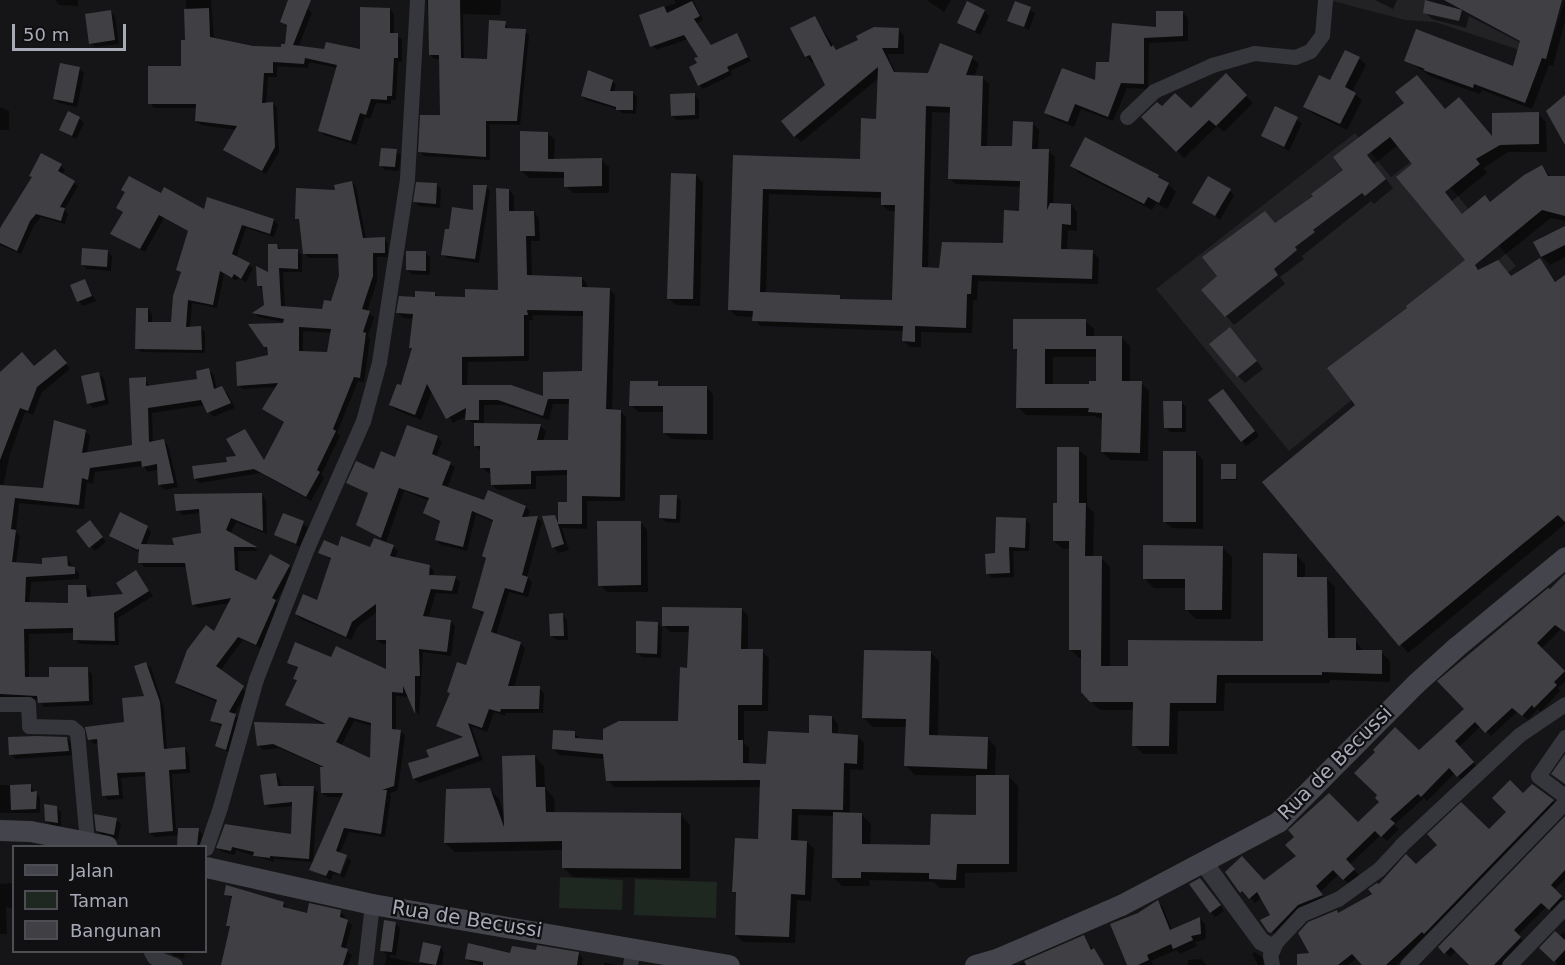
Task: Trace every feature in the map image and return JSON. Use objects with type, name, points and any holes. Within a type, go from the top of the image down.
[{"type":"street","points":[[207,845],[256,679],[308,548],[363,421],[379,362],[407,179],[417,0]]},
{"type":"street","points":[[1127,117],[1154,91],[1212,65],[1254,53],[1295,57],[1310,51],[1322,35],[1325,0]]},
{"type":"street","name":"Rua de Becussi","points":[[975,965],[999,958],[1121,905],[1278,822],[1423,677],[1565,556]]},
{"type":"street","points":[[0,704],[28,704],[29,726],[71,727],[77,732],[97,844],[30,831],[0,830]]},
{"type":"street","points":[[1272,965],[1270,956],[1273,947],[1302,914],[1338,900],[1379,869],[1401,845],[1519,735],[1565,704]]},
{"type":"street","points":[[1565,737],[1538,776],[1565,796]]},
{"type":"street","points":[[1407,965],[1565,802]]},
{"type":"street","points":[[1206,863],[1262,940],[1273,947],[1260,942],[1203,865],[1206,863]]},
{"type":"street","name":"Rua de Becussi","points":[[207,867],[372,904],[632,956],[729,965]]},
{"type":"street","points":[[365,965],[372,904]]},
{"type":"street","points":[[1509,965],[1565,907]]},
{"type":"street","points":[[353,965],[366,948]]},
{"type":"street","points":[[152,953],[154,957],[175,965]]},
{"type":"shaded area","points":[[1329,0],[1565,0],[1546,59],[1435,22],[1405,20]]},
{"type":"shaded area","points":[[1355,133],[1391,177],[1422,153],[1516,266],[1289,451],[1156,289]]},
{"type":"green space","points":[[560,877],[623,880],[622,910],[559,908]]},
{"type":"green space","points":[[635,879],[717,882],[716,918],[634,915]]},
{"type":"building","points":[[288,0],[311,0],[293,45],[324,49],[326,42],[360,49],[360,7],[390,8],[390,33],[398,33],[398,58],[394,58],[392,96],[387,96],[387,100],[371,99],[366,115],[360,113],[351,141],[318,131],[337,65],[305,58],[304,64],[273,62],[273,73],[264,73],[262,103],[273,102],[275,147],[262,171],[223,150],[237,126],[195,121],[196,104],[148,104],[148,66],[181,66],[181,40],[185,40],[184,9],[209,8],[210,37],[253,46],[281,47],[281,44],[285,44],[287,25],[280,22]]},
{"type":"building","points":[[428,0],[460,0],[461,58],[487,59],[489,20],[506,21],[505,28],[526,29],[517,121],[486,121],[486,157],[418,152],[420,115],[440,115],[439,55],[429,55]]},
{"type":"building","points":[[1425,0],[1462,10],[1459,21],[1423,13]]},
{"type":"building","points":[[1444,0],[1562,0],[1546,59],[1542,58],[1525,103],[1474,84],[1473,88],[1404,61],[1416,29],[1513,66],[1520,41]]},
{"type":"building","points":[[692,1],[700,16],[694,19],[711,45],[737,33],[748,57],[727,67],[729,71],[698,86],[689,67],[697,63],[694,58],[698,57],[684,35],[650,47],[639,15],[664,6],[667,13]]},
{"type":"building","points":[[967,1],[985,10],[975,31],[957,23]]},
{"type":"building","points":[[1015,1],[1031,7],[1024,27],[1007,21]]},
{"type":"building","points":[[111,10],[115,40],[89,44],[85,14]]},
{"type":"building","points":[[1156,11],[1183,11],[1183,36],[1144,38],[1144,84],[1121,83],[1108,117],[1075,104],[1068,122],[1044,113],[1062,68],[1095,80],[1096,62],[1109,62],[1112,23],[1156,27]]},
{"type":"building","points":[[815,16],[831,47],[833,45],[836,50],[858,40],[856,36],[874,27],[899,28],[898,48],[882,48],[894,72],[928,73],[940,43],[973,56],[966,75],[983,76],[981,146],[1012,146],[1013,121],[1033,122],[1032,149],[1049,149],[1047,210],[1050,203],[1071,204],[1071,225],[1062,224],[1061,249],[1093,250],[1092,279],[972,275],[971,294],[967,294],[966,328],[915,326],[915,342],[902,341],[903,326],[752,321],[753,311],[728,310],[733,155],[860,159],[861,118],[876,119],[878,67],[794,137],[781,121],[825,85],[810,55],[805,57],[790,28]],"holes":[[[926,106],[950,107],[948,179],[1020,181],[1019,211],[1004,210],[1003,243],[942,242],[939,268],[922,267]],[[763,189],[881,192],[881,205],[895,205],[892,300],[840,299],[840,295],[760,292]]]},
{"type":"building","points":[[1345,50],[1360,57],[1345,87],[1356,93],[1340,124],[1303,107],[1319,75],[1330,80]]},
{"type":"building","points":[[60,63],[80,67],[73,103],[53,99]]},
{"type":"building","points":[[588,70],[613,80],[610,91],[633,91],[633,110],[616,110],[616,107],[581,96]]},
{"type":"building","points":[[1226,73],[1247,95],[1216,126],[1209,120],[1176,152],[1141,117],[1157,102],[1162,106],[1175,93],[1191,108]]},
{"type":"building","points":[[1417,75],[1445,109],[1459,97],[1492,136],[1492,113],[1539,112],[1539,144],[1500,145],[1476,159],[1480,164],[1445,192],[1462,214],[1485,195],[1490,202],[1524,175],[1542,165],[1548,176],[1565,176],[1565,216],[1542,210],[1475,265],[1478,270],[1498,260],[1511,276],[1540,258],[1555,282],[1565,275],[1565,522],[1558,515],[1399,646],[1262,482],[1355,405],[1327,368],[1407,308],[1406,306],[1465,260],[1396,177],[1412,164],[1390,137],[1367,155],[1386,179],[1365,196],[1362,193],[1313,230],[1315,232],[1295,247],[1297,250],[1274,269],[1278,275],[1225,317],[1201,290],[1217,276],[1202,257],[1265,211],[1275,223],[1313,196],[1311,194],[1343,170],[1333,157],[1404,103],[1395,92]]},
{"type":"building","points":[[695,93],[695,115],[671,116],[670,94]]},
{"type":"building","points":[[1565,95],[1565,145],[1546,111]]},
{"type":"building","points":[[1275,106],[1298,117],[1284,147],[1261,136]]},
{"type":"building","points":[[68,111],[80,117],[72,136],[59,130]]},
{"type":"building","points":[[520,131],[548,132],[548,159],[602,158],[602,186],[564,187],[564,172],[520,171]]},
{"type":"building","points":[[1085,137],[1159,175],[1158,177],[1169,183],[1159,203],[1148,197],[1144,204],[1070,166]]},
{"type":"building","points":[[381,148],[397,149],[395,167],[379,166]]},
{"type":"building","points":[[41,153],[62,164],[58,171],[75,181],[60,207],[65,208],[61,221],[36,214],[30,221],[17,251],[0,243],[0,228],[32,177],[29,176]]},
{"type":"building","points":[[671,173],[696,174],[693,299],[667,299]]},
{"type":"building","points":[[129,176],[161,193],[164,187],[204,209],[207,197],[274,219],[270,234],[242,225],[232,254],[250,263],[241,279],[234,274],[232,278],[220,271],[213,305],[188,300],[186,327],[201,326],[202,350],[135,349],[136,308],[148,308],[148,322],[171,322],[173,296],[181,272],[176,270],[188,231],[159,215],[140,249],[110,234],[123,212],[116,208],[125,192],[121,190]]},
{"type":"building","points":[[1208,176],[1231,189],[1215,216],[1192,203]]},
{"type":"building","points":[[352,181],[363,238],[385,237],[385,253],[373,253],[373,276],[362,309],[370,311],[363,332],[366,333],[360,378],[354,377],[333,429],[336,431],[317,470],[320,472],[306,497],[254,469],[194,479],[192,466],[227,462],[226,457],[236,456],[226,439],[245,429],[264,460],[284,422],[262,409],[278,383],[237,386],[236,362],[268,355],[267,347],[264,347],[248,324],[283,323],[284,319],[252,313],[264,305],[262,286],[257,286],[256,266],[268,272],[268,244],[277,244],[278,249],[298,249],[298,269],[279,268],[281,306],[322,309],[324,300],[331,301],[339,276],[338,254],[303,254],[299,219],[295,219],[296,188],[335,190],[334,185]],"holes":[[[299,327],[331,329],[327,352],[299,351]]]},
{"type":"building","points":[[416,182],[437,183],[436,204],[413,202]]},
{"type":"building","points":[[473,185],[487,185],[475,259],[441,255],[445,229],[449,229],[452,207],[473,210]]},
{"type":"building","points":[[496,188],[509,189],[509,211],[534,211],[535,236],[526,236],[527,275],[582,277],[582,287],[610,288],[606,409],[621,410],[620,497],[582,496],[582,524],[558,524],[564,544],[552,548],[542,516],[555,515],[558,523],[558,502],[567,502],[567,470],[531,471],[531,484],[491,485],[490,468],[480,468],[480,446],[474,446],[474,423],[541,424],[537,440],[568,440],[569,399],[548,399],[543,416],[498,400],[479,400],[479,420],[465,420],[466,408],[446,419],[427,384],[415,415],[389,405],[397,384],[401,385],[412,348],[409,348],[413,314],[396,313],[399,296],[415,297],[415,291],[435,292],[435,296],[465,297],[465,289],[498,290]],"holes":[[[527,310],[583,311],[582,371],[543,372],[543,396],[511,385],[462,385],[462,357],[524,356],[524,315],[528,315]]]},
{"type":"building","points":[[1565,226],[1565,245],[1541,257],[1533,242]]},
{"type":"building","points":[[82,248],[108,250],[107,267],[81,265]]},
{"type":"building","points":[[406,251],[426,251],[426,271],[406,270]]},
{"type":"building","points":[[85,279],[92,296],[77,302],[70,285]]},
{"type":"building","points":[[1013,319],[1086,319],[1086,336],[1122,336],[1122,381],[1142,381],[1140,453],[1101,452],[1102,413],[1088,412],[1089,408],[1016,408],[1017,349],[1013,349]],"holes":[[[1045,349],[1096,349],[1096,381],[1089,381],[1089,384],[1045,384]]]},
{"type":"building","points":[[1230,327],[1257,361],[1237,377],[1209,344]]},
{"type":"building","points":[[55,349],[67,363],[37,387],[28,411],[20,408],[0,460],[0,372],[22,352],[34,366]]},
{"type":"building","points":[[209,368],[214,389],[222,386],[231,403],[207,413],[201,400],[148,408],[149,442],[164,439],[174,483],[158,485],[157,464],[142,467],[141,461],[90,468],[88,480],[82,478],[79,505],[15,498],[11,529],[16,530],[12,562],[42,564],[42,558],[67,556],[68,566],[75,567],[75,574],[26,577],[25,602],[68,603],[68,585],[86,585],[87,597],[123,594],[116,583],[136,570],[149,591],[114,613],[115,641],[73,640],[73,628],[24,629],[25,677],[49,677],[49,667],[88,667],[89,701],[38,703],[37,696],[0,694],[0,485],[43,488],[54,420],[86,430],[82,453],[132,445],[129,378],[146,377],[146,386],[197,379],[196,371]]},
{"type":"building","points":[[99,372],[105,400],[87,404],[81,376]]},
{"type":"building","points":[[630,381],[658,381],[658,386],[707,386],[707,434],[663,433],[663,406],[629,406]]},
{"type":"building","points":[[1223,389],[1255,431],[1241,442],[1208,400]]},
{"type":"building","points":[[1163,401],[1182,401],[1182,428],[1164,428]]},
{"type":"building","points":[[407,425],[438,436],[432,454],[451,462],[442,485],[484,500],[488,490],[526,506],[522,517],[538,516],[522,575],[528,577],[523,593],[505,588],[491,632],[521,642],[508,686],[540,686],[539,709],[501,709],[500,712],[489,709],[482,728],[468,723],[479,756],[413,779],[408,763],[429,757],[426,750],[463,737],[436,726],[450,693],[447,692],[457,662],[466,665],[484,612],[472,608],[486,558],[482,556],[493,520],[472,511],[463,547],[435,540],[440,521],[423,513],[429,498],[399,488],[381,538],[356,525],[368,493],[346,483],[356,461],[374,469],[381,451],[395,457]]},
{"type":"building","points":[[1057,447],[1079,447],[1079,503],[1086,503],[1085,556],[1102,556],[1101,666],[1128,666],[1128,640],[1263,641],[1263,553],[1297,554],[1297,577],[1327,577],[1328,638],[1356,638],[1356,650],[1382,650],[1382,674],[1322,672],[1322,675],[1217,675],[1216,703],[1170,703],[1169,746],[1132,746],[1133,702],[1090,702],[1081,692],[1081,650],[1069,650],[1069,541],[1053,541],[1053,503],[1057,503]]},
{"type":"building","points":[[1163,451],[1196,451],[1196,522],[1163,522]]},
{"type":"building","points":[[1221,464],[1236,464],[1236,479],[1221,479]]},
{"type":"building","points":[[262,493],[263,531],[231,518],[226,530],[257,547],[234,547],[235,570],[256,580],[270,554],[290,565],[272,598],[276,600],[256,645],[238,637],[216,666],[244,686],[229,712],[236,714],[226,750],[215,746],[222,724],[210,721],[217,700],[175,683],[187,650],[206,625],[214,631],[231,598],[192,605],[185,563],[138,563],[139,548],[138,550],[109,536],[120,512],[148,526],[141,544],[174,545],[172,538],[201,533],[199,509],[176,511],[174,494]]},
{"type":"building","points":[[660,495],[677,495],[676,519],[659,518]]},
{"type":"building","points":[[283,513],[304,521],[296,544],[274,535]]},
{"type":"building","points":[[996,517],[1026,518],[1025,548],[1009,547],[1010,573],[986,574],[985,554],[995,553]]},
{"type":"building","points":[[90,520],[103,537],[89,548],[76,531]]},
{"type":"building","points":[[597,521],[641,521],[641,585],[598,586]]},
{"type":"building","points":[[341,536],[370,547],[374,538],[394,545],[390,556],[430,565],[429,575],[456,576],[452,591],[431,589],[423,616],[451,620],[447,652],[419,649],[420,676],[415,676],[415,714],[403,686],[403,693],[392,692],[392,729],[401,730],[394,786],[382,790],[387,790],[381,834],[344,828],[336,851],[347,855],[340,874],[329,870],[326,876],[309,870],[343,793],[321,793],[320,767],[324,767],[273,744],[257,746],[254,722],[326,724],[285,705],[297,680],[293,679],[298,667],[287,663],[295,642],[331,657],[336,646],[386,669],[386,640],[376,640],[376,604],[352,622],[346,637],[295,614],[303,594],[317,600],[331,558],[318,553],[324,540],[338,546]],"holes":[[[349,717],[371,723],[370,758],[336,742]]]},
{"type":"building","points":[[1143,545],[1223,546],[1222,610],[1185,610],[1185,579],[1143,579]]},
{"type":"building","points":[[1565,574],[1565,632],[1555,625],[1537,643],[1565,671],[1554,682],[1557,685],[1534,708],[1532,705],[1522,716],[1512,708],[1485,733],[1475,722],[1455,741],[1474,762],[1457,777],[1449,768],[1421,797],[1418,794],[1390,819],[1395,823],[1381,837],[1375,831],[1346,859],[1355,869],[1343,880],[1333,870],[1316,886],[1323,895],[1298,905],[1271,933],[1268,932],[1260,920],[1270,915],[1257,892],[1249,899],[1242,891],[1240,893],[1225,872],[1242,856],[1264,880],[1296,856],[1285,845],[1294,837],[1288,830],[1329,793],[1358,822],[1379,802],[1375,798],[1377,795],[1354,773],[1375,752],[1373,750],[1395,727],[1419,750],[1464,709],[1437,681],[1548,588],[1550,589]]},
{"type":"building","points":[[662,607],[742,608],[741,649],[763,649],[762,705],[738,705],[738,740],[743,740],[743,763],[766,764],[768,731],[809,733],[809,715],[832,716],[832,733],[858,735],[857,764],[844,763],[843,810],[792,809],[791,840],[807,841],[805,895],[791,894],[789,937],[735,935],[736,892],[732,892],[735,838],[758,839],[760,780],[606,781],[603,754],[552,749],[553,730],[575,731],[575,738],[603,740],[603,729],[619,721],[678,721],[680,667],[687,668],[689,626],[662,626]]},
{"type":"building","points":[[563,613],[564,636],[550,636],[549,614]]},
{"type":"building","points":[[636,621],[658,622],[657,654],[636,653]]},
{"type":"building","points":[[864,650],[931,651],[929,735],[988,737],[987,769],[904,766],[906,719],[862,718]]},
{"type":"building","points":[[146,662],[160,702],[164,749],[185,747],[186,769],[169,770],[173,831],[149,833],[145,772],[117,773],[119,795],[102,796],[97,739],[88,740],[85,727],[124,722],[122,698],[144,696],[134,666]]},
{"type":"building","points":[[8,737],[67,737],[69,751],[9,755]]},
{"type":"building","points":[[1565,754],[1565,784],[1551,774]]},
{"type":"building","points":[[535,755],[536,787],[545,787],[546,812],[681,813],[681,869],[562,868],[562,841],[444,843],[446,789],[490,788],[504,827],[502,756]]},
{"type":"building","points":[[276,773],[278,786],[314,786],[309,859],[253,856],[254,852],[232,847],[231,851],[216,848],[225,824],[291,834],[292,802],[264,805],[260,775]]},
{"type":"building","points":[[976,775],[1009,775],[1009,864],[957,864],[956,880],[929,879],[929,873],[861,872],[861,878],[832,878],[833,812],[862,813],[862,844],[930,845],[931,814],[976,815]]},
{"type":"building","points":[[1510,780],[1523,793],[1532,784],[1554,800],[1424,934],[1422,932],[1386,965],[1362,965],[1352,954],[1338,965],[1297,965],[1297,954],[1309,953],[1298,933],[1308,922],[1337,910],[1338,913],[1372,894],[1368,889],[1379,884],[1406,854],[1416,864],[1437,845],[1427,834],[1461,802],[1489,829],[1506,812],[1492,798]]},
{"type":"building","points":[[31,784],[31,792],[37,791],[36,809],[11,810],[10,785]]},
{"type":"building","points":[[44,804],[57,806],[58,823],[45,821]]},
{"type":"building","points":[[94,814],[117,818],[114,835],[96,831]]},
{"type":"building","points":[[1565,816],[1565,870],[1551,885],[1562,896],[1549,910],[1541,903],[1514,930],[1521,937],[1494,965],[1469,965],[1451,947],[1444,954],[1438,947]]},
{"type":"building","points":[[178,828],[199,828],[197,845],[177,845]]},
{"type":"building","points":[[1200,878],[1221,905],[1210,913],[1189,884]]},
{"type":"building","points":[[226,885],[284,902],[283,907],[307,913],[309,903],[341,910],[340,917],[348,920],[341,947],[348,949],[343,965],[221,965],[230,926],[226,926],[232,896],[224,895]]},
{"type":"building","points":[[1158,900],[1170,930],[1200,917],[1201,934],[1191,936],[1193,940],[1173,949],[1171,944],[1147,955],[1149,960],[1138,965],[1127,965],[1110,924],[1138,913]]},
{"type":"building","points":[[384,920],[396,922],[392,952],[380,951]]},
{"type":"building","points":[[1555,931],[1565,940],[1565,950],[1554,962],[1539,948]]},
{"type":"building","points":[[1084,935],[1091,950],[1094,948],[1104,965],[1026,965],[1024,961]]},
{"type":"building","points":[[423,942],[441,946],[436,965],[419,962]]},
{"type":"building","points":[[468,943],[510,953],[512,946],[536,950],[537,945],[579,952],[577,965],[483,965],[483,962],[465,959]]}]
